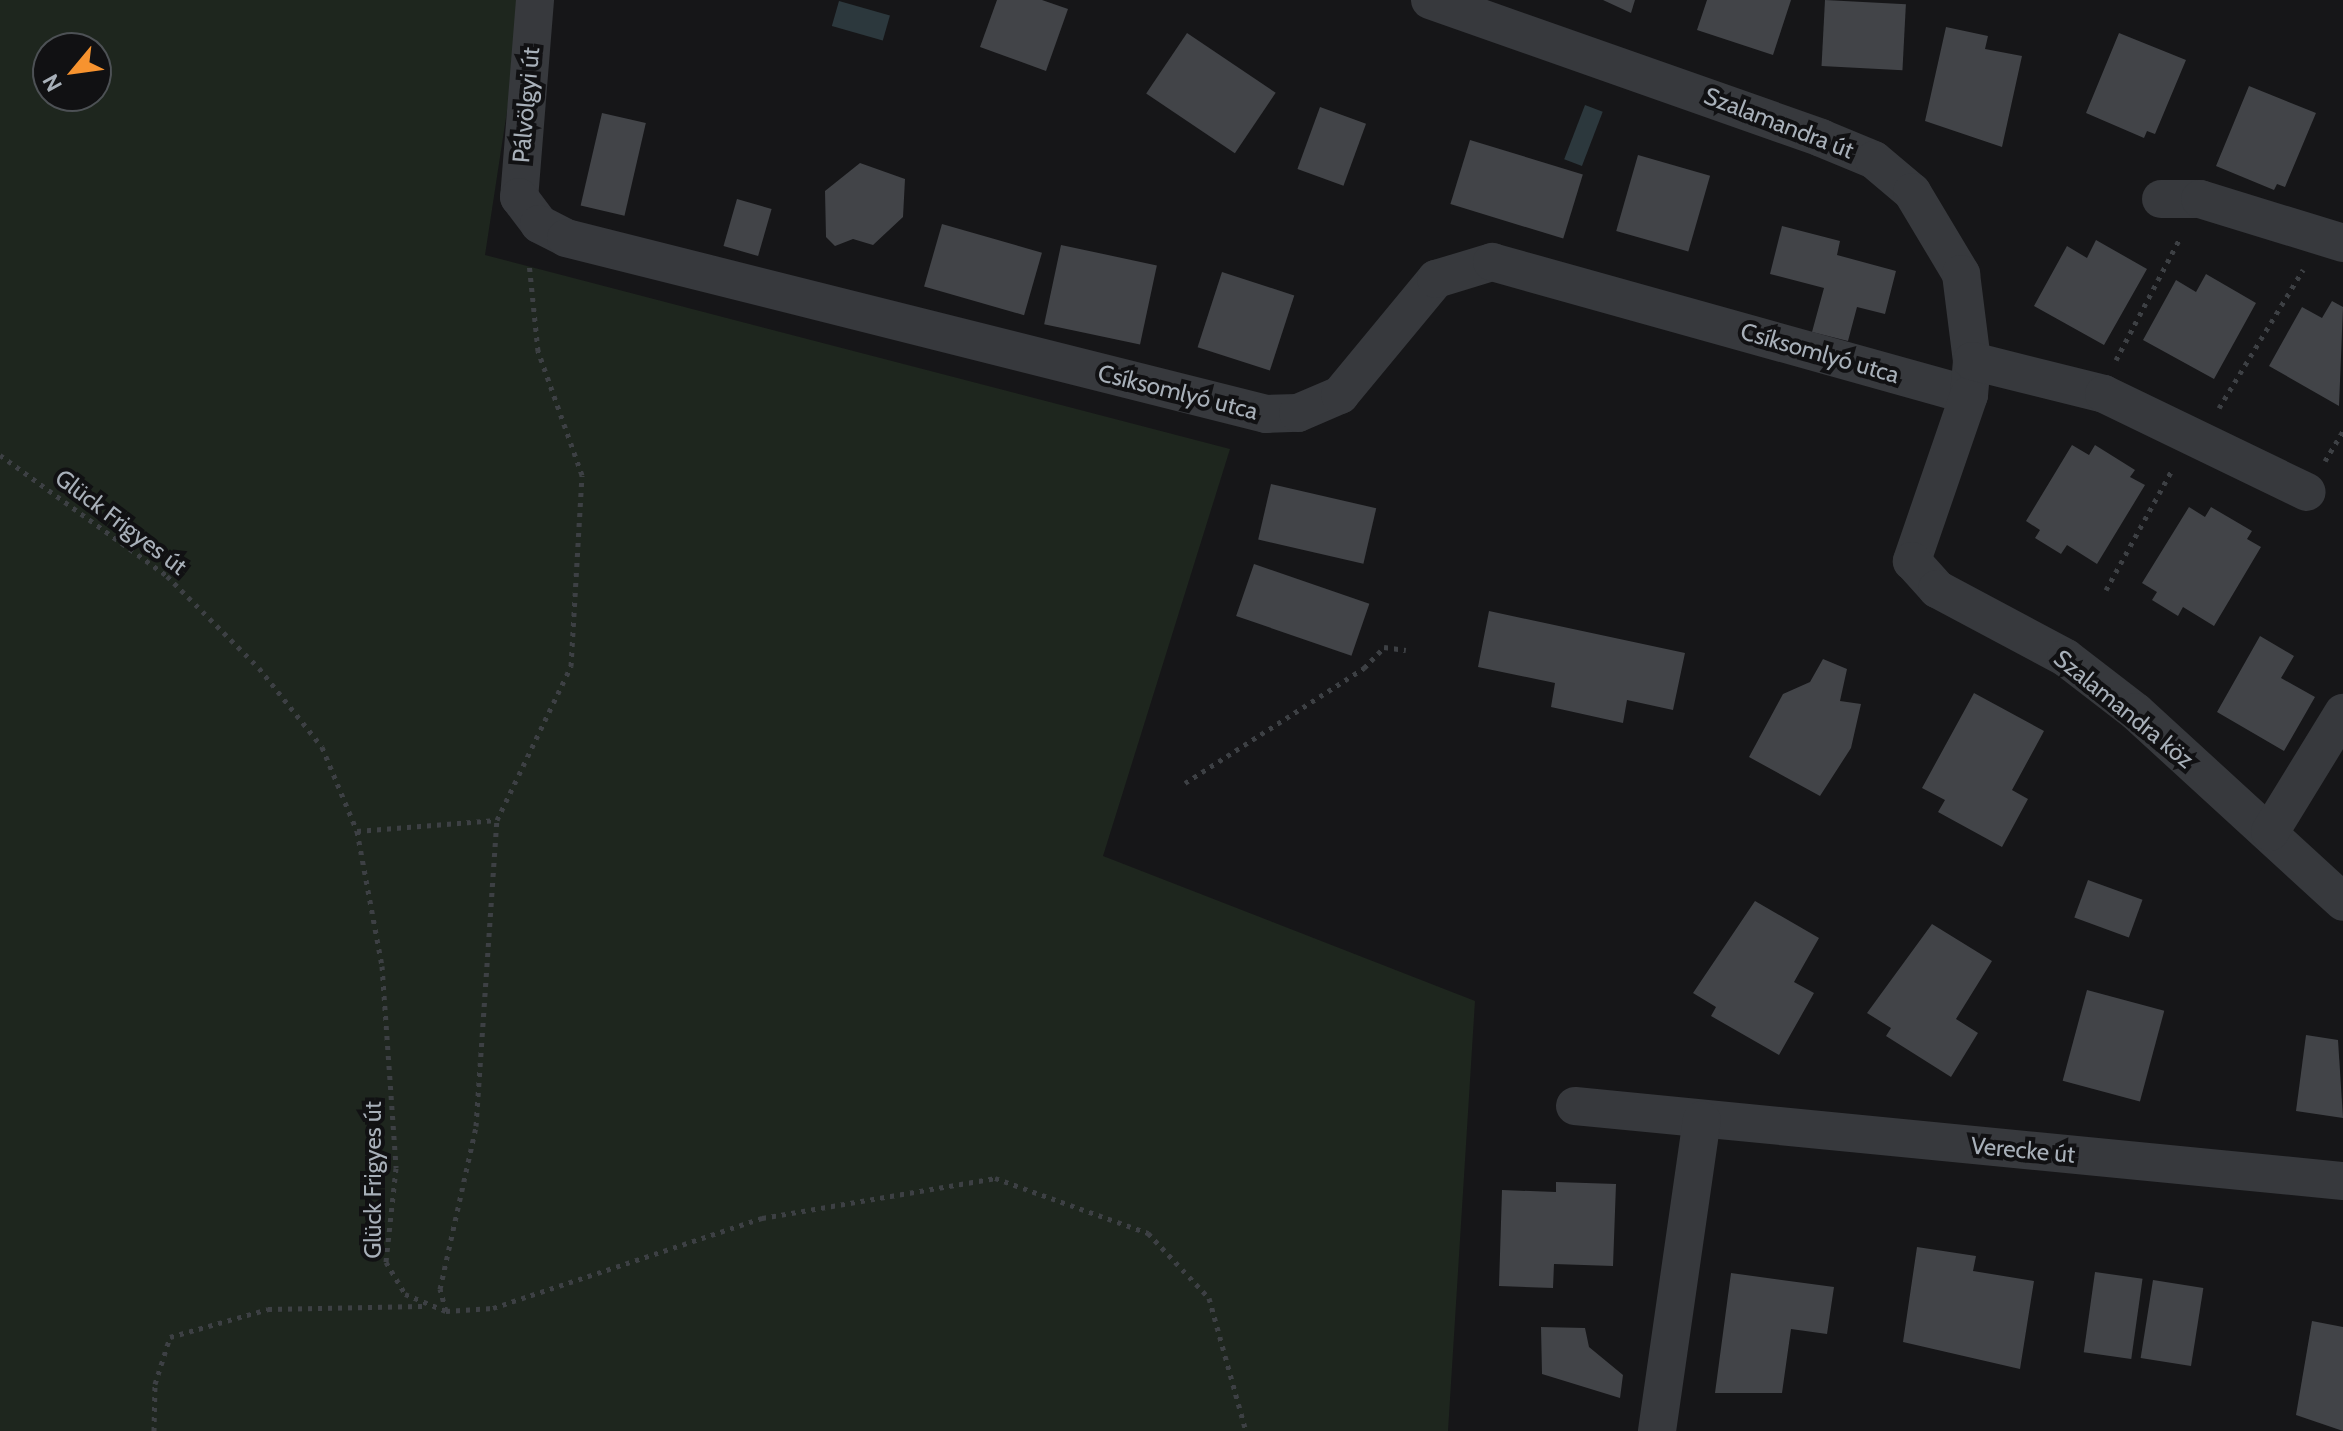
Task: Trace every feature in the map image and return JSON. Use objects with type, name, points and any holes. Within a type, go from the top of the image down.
[{"type":"street","name":"Pálvölgyi út","points":[[524,209],[519,187],[535,0]]},
{"type":"street","name":"Szalamandra út","points":[[1430,0],[1874,160],[1939,226],[1961,274],[1971,378]]},
{"type":"street","points":[[2161,199],[2200,199],[2333,240]]},
{"type":"street","name":"Csíksomlyó utca","points":[[524,209],[566,238],[1266,414],[1298,413],[1333,400],[1361,376],[1436,279],[1492,262],[1971,378],[2098,393],[2307,492]]},
{"type":"street","name":"Szalamandra köz","points":[[1971,378],[1912,561],[1937,589],[2066,658],[2270,832],[2343,902]]},
{"type":"street","points":[[2270,832],[2343,713]]},
{"type":"street","name":"Verecke út","points":[[1575,1106],[2343,1181]]},
{"type":"street","points":[[1657,1431],[1702,1120]]},
{"type":"path","points":[[2098,393],[2200,199]]},
{"type":"path","points":[[446,1311],[440,1289],[476,1126],[497,820],[571,666],[582,475],[538,351],[524,209]]},
{"type":"path","points":[[2106,590],[2196,438],[2333,240]]},
{"type":"path","name":"Glück Frigyes út","points":[[0,455],[167,576],[259,668],[322,747],[357,831],[384,981],[396,1168],[386,1262],[405,1294],[423,1306]]},
{"type":"path","points":[[1185,783],[1364,668],[1384,647],[1406,650]]},
{"type":"path","points":[[357,831],[497,820]]},
{"type":"path","points":[[154,1431],[155,1384],[170,1337],[268,1309],[423,1306],[446,1311],[493,1308],[762,1218],[995,1178],[1148,1233],[1209,1298],[1246,1431]]},
{"type":"shaded area","points":[[0,0],[524,0],[485,255],[1230,449],[1103,856],[1475,1001],[1448,1431],[0,1431]]},
{"type":"shaded area","points":[[839,1],[890,16],[883,41],[832,26]]},
{"type":"shaded area","points":[[1585,105],[1603,112],[1582,166],[1564,159]]},
{"type":"building","points":[[997,0],[1042,0],[1068,9],[1046,71],[980,47]]},
{"type":"building","points":[[1603,0],[1635,0],[1631,13]]},
{"type":"building","points":[[1707,0],[1791,0],[1773,55],[1697,30]]},
{"type":"building","points":[[1825,0],[1906,4],[1902,70],[1822,66]]},
{"type":"building","points":[[1946,27],[1988,36],[1985,49],[2022,56],[2002,147],[1925,121]]},
{"type":"building","points":[[1187,33],[1276,93],[1235,153],[1146,94]]},
{"type":"building","points":[[2119,33],[2186,60],[2155,134],[2147,131],[2144,138],[2086,113]]},
{"type":"building","points":[[2249,86],[2316,113],[2285,187],[2277,184],[2274,190],[2216,166]]},
{"type":"building","points":[[1320,107],[1366,124],[1343,186],[1297,169]]},
{"type":"building","points":[[602,113],[646,123],[624,216],[581,206]]},
{"type":"building","points":[[1470,140],[1583,174],[1563,239],[1450,204]]},
{"type":"building","points":[[1638,155],[1710,176],[1688,252],[1616,231]]},
{"type":"building","points":[[860,163],[905,179],[903,217],[873,245],[853,239],[835,246],[826,237],[825,191]]},
{"type":"building","points":[[737,199],[772,209],[758,256],[723,246]]},
{"type":"building","points":[[942,224],[1042,253],[1024,315],[924,286]]},
{"type":"building","points":[[1782,226],[1840,241],[1837,255],[1896,271],[1885,314],[1857,307],[1848,341],[1812,332],[1824,288],[1770,274]]},
{"type":"building","points":[[2096,240],[2147,269],[2104,345],[2034,306],[2067,246],[2087,258]]},
{"type":"building","points":[[1061,245],[1157,265],[1140,345],[1044,324]]},
{"type":"building","points":[[1222,272],[1294,295],[1270,371],[1198,347]]},
{"type":"building","points":[[2206,274],[2256,303],[2214,379],[2143,340],[2176,280],[2196,292]]},
{"type":"building","points":[[2332,301],[2343,307],[2339,406],[2269,366],[2302,307],[2322,318]]},
{"type":"building","points":[[2072,445],[2089,455],[2095,445],[2135,470],[2130,477],[2145,485],[2097,564],[2067,545],[2061,554],[2035,538],[2040,530],[2026,521]]},
{"type":"building","points":[[1271,484],[1376,508],[1363,564],[1258,540]]},
{"type":"building","points":[[2189,507],[2205,517],[2211,507],[2252,531],[2247,539],[2261,547],[2214,626],[2183,607],[2178,616],[2152,600],[2157,592],[2142,583]]},
{"type":"building","points":[[1254,564],[1369,604],[1351,656],[1236,616]]},
{"type":"building","points":[[1489,611],[1685,653],[1673,710],[1627,700],[1623,723],[1551,707],[1555,683],[1478,667]]},
{"type":"building","points":[[2260,636],[2294,656],[2281,678],[2315,697],[2284,751],[2217,712]]},
{"type":"building","points":[[1823,659],[1847,669],[1840,701],[1861,704],[1851,748],[1820,796],[1749,757],[1783,694],[1810,682]]},
{"type":"building","points":[[1974,693],[2044,731],[2012,790],[2028,799],[2002,847],[1938,812],[1945,800],[1922,788]]},
{"type":"building","points":[[2088,880],[2143,900],[2129,937],[2074,918]]},
{"type":"building","points":[[1755,901],[1819,938],[1794,982],[1814,993],[1779,1055],[1711,1016],[1716,1007],[1693,993]]},
{"type":"building","points":[[1932,924],[1992,961],[1956,1019],[1978,1033],[1951,1077],[1886,1036],[1891,1028],[1867,1013]]},
{"type":"building","points":[[2087,990],[2164,1011],[2140,1102],[2063,1081]]},
{"type":"building","points":[[2306,1035],[2338,1040],[2343,1118],[2296,1111]]},
{"type":"building","points":[[1556,1182],[1616,1184],[1613,1266],[1554,1264],[1553,1288],[1499,1286],[1502,1190],[1556,1192]]},
{"type":"building","points":[[1917,1247],[1976,1256],[1973,1271],[2034,1281],[2020,1369],[1903,1342]]},
{"type":"building","points":[[2095,1272],[2143,1279],[2131,1359],[2084,1352]]},
{"type":"building","points":[[1731,1273],[1834,1287],[1827,1334],[1791,1329],[1782,1393],[1715,1393]]},
{"type":"building","points":[[2153,1280],[2203,1288],[2191,1366],[2141,1358]]},
{"type":"building","points":[[2312,1321],[2343,1327],[2343,1431],[2296,1415]]},
{"type":"building","points":[[1541,1327],[1585,1328],[1589,1347],[1623,1375],[1620,1398],[1542,1374]]}]
